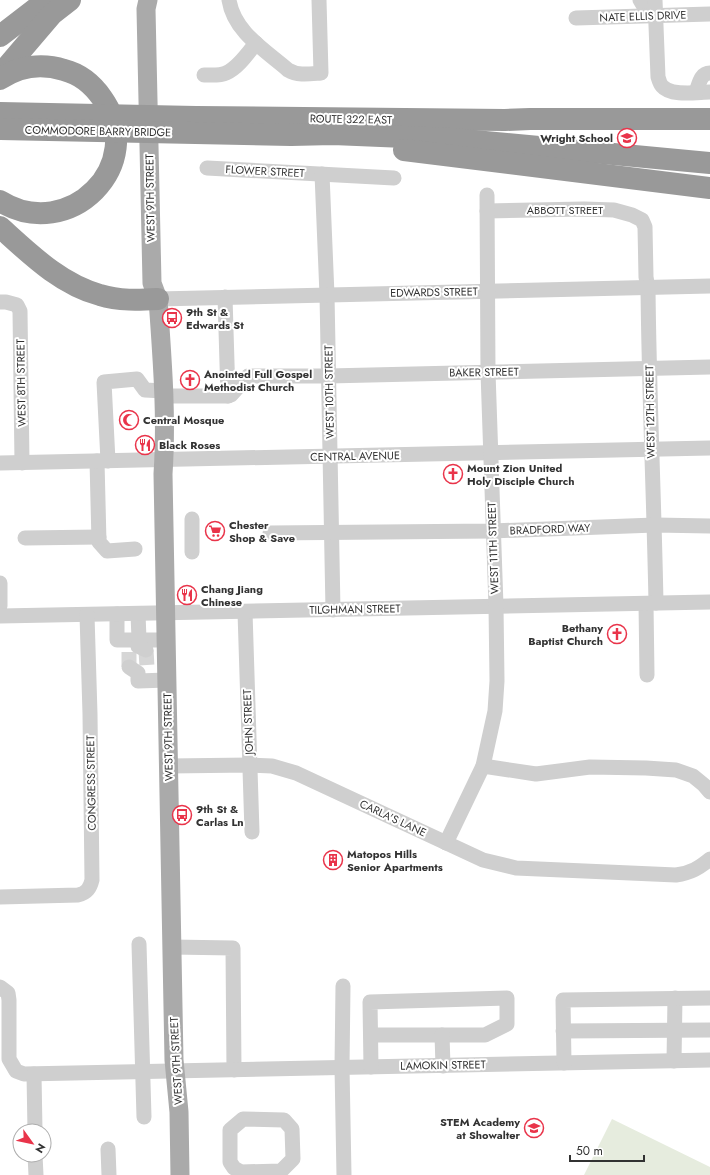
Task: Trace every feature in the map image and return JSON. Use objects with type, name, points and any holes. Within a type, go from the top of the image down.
[{"type":"highway","points":[[0,36],[47,0]]},
{"type":"highway","points":[[0,75],[52,14],[70,0]]},
{"type":"highway","points":[[0,79],[21,69],[40,66],[59,68],[77,75],[92,86],[105,101],[112,119],[115,138],[113,157],[106,175],[95,190],[76,205],[53,213],[34,213],[15,209],[0,201]]},
{"type":"highway","name":"COMMODORE BARRY BRIDGE","points":[[0,113],[196,125]]},
{"type":"highway","points":[[505,120],[530,118],[710,119]]},
{"type":"highway","points":[[505,120],[530,123],[710,128]]},
{"type":"highway","name":"ROUTE 322 EAST","points":[[196,125],[505,120]]},
{"type":"highway","points":[[196,125],[291,135],[319,141],[710,188]]},
{"type":"highway","name":"COMMODORE BARRY BRIDGE","points":[[0,129],[196,125]]},
{"type":"highway","points":[[291,135],[333,134],[453,139],[710,163]]},
{"type":"highway","points":[[0,204],[65,280]]},
{"type":"highway","points":[[0,227],[39,261],[65,280],[82,288],[102,296],[123,299],[158,299]]},
{"type":"main road","name":"WEST 9TH STREET","points":[[148,0],[146,9],[152,283],[158,299],[164,394],[163,474],[172,947],[175,1071],[179,1112],[180,1175]]},
{"type":"main road","name":"WEST 9TH STREET","points":[[156,0],[159,9],[164,283],[158,299]]},
{"type":"street","points":[[229,0],[231,10],[237,23],[256,43],[292,73],[321,74],[319,0]]},
{"type":"street","points":[[640,0],[643,5],[656,16]]},
{"type":"street","points":[[655,0],[657,72],[663,87],[676,93],[703,92],[702,76],[706,73],[710,73]]},
{"type":"street","name":"NATE ELLIS DRIVE","points":[[576,18],[710,14]]},
{"type":"street","points":[[204,75],[226,73],[233,68],[256,43]]},
{"type":"street","name":"FLOWER STREET","points":[[207,168],[394,178]]},
{"type":"street","name":"WEST 10TH STREET","points":[[322,174],[327,295],[333,610]]},
{"type":"street","name":"WEST 11TH STREET","points":[[446,843],[483,766],[495,711],[496,606],[492,531],[488,372],[487,195]]},
{"type":"street","name":"ABBOTT STREET","points":[[487,211],[614,210],[632,215],[642,220]]},
{"type":"street","name":"WEST 12TH STREET","points":[[642,220],[645,227],[646,276],[648,288],[651,449],[655,526],[647,676]]},
{"type":"street","name":"EDWARDS STREET","points":[[158,299],[710,286]]},
{"type":"street","points":[[135,549],[107,551],[99,542],[104,382],[137,379],[145,390],[164,394],[228,396],[225,297]]},
{"type":"street","name":"WEST 8TH STREET","points":[[0,302],[17,304],[20,311],[22,463]]},
{"type":"street","name":"BAKER STREET","points":[[228,396],[231,395],[248,376],[328,376],[710,367]]},
{"type":"street","name":"CENTRAL AVENUE","points":[[0,463],[710,448]]},
{"type":"street","points":[[192,519],[192,552]]},
{"type":"street","name":"BRADFORD WAY","points":[[270,533],[492,531],[655,526],[710,526]]},
{"type":"street","points":[[25,538],[99,537]]},
{"type":"street","points":[[0,583],[0,606]]},
{"type":"street","name":"TILGHMAN STREET","points":[[0,616],[710,602]]},
{"type":"street","name":"JOHN STREET","points":[[246,612],[252,832]]},
{"type":"street","points":[[117,614],[117,640],[138,647],[166,640]]},
{"type":"street","points":[[138,614],[138,647]]},
{"type":"street","name":"CONGRESS STREET","points":[[0,897],[82,894],[89,889],[92,880],[87,615]]},
{"type":"street","points":[[138,668],[138,681],[167,680]]},
{"type":"street","name":"CARLA'S LANE","points":[[169,766],[272,766],[296,773],[483,860],[501,865],[524,868],[676,874],[689,873],[700,868],[710,859]]},
{"type":"street","points":[[483,766],[536,774],[590,767],[676,770],[693,776],[710,792]]},
{"type":"street","points":[[139,944],[144,1117]]},
{"type":"street","points":[[172,947],[233,948],[234,1070]]},
{"type":"street","points":[[343,986],[342,1068],[344,1175]]},
{"type":"street","name":"LAMOKIN STREET","points":[[0,987],[8,993],[9,1000],[10,1060],[16,1071],[24,1074],[710,1060]]},
{"type":"street","points":[[371,1035],[485,1035],[507,1024],[507,998],[370,1002],[371,1067]]},
{"type":"street","points":[[674,1061],[675,998]]},
{"type":"street","points":[[564,1063],[562,1000],[710,998]]},
{"type":"street","points":[[563,1031],[710,1030]]},
{"type":"street","points":[[442,1035],[443,1066]]},
{"type":"street","points":[[34,1074],[35,1123]]},
{"type":"street","points":[[243,1120],[284,1120],[292,1129],[294,1159],[281,1171],[231,1171],[230,1130],[243,1120]]},
{"type":"street","points":[[108,1149],[109,1175]]},
{"type":"street","points":[[35,1163],[36,1175]]},
{"type":"shaded area","points":[[612,1119],[710,1167],[710,1175],[584,1175]]},
{"type":"tunnel","points":[[129,650],[129,667]]},
{"type":"tunnel","points":[[146,650],[147,667]]},
{"type":"place","name":"Wright School","points":[[627,138]]},
{"type":"place","name":"9th St & Edwards St","points":[[172,318]]},
{"type":"place","name":"Anointed Full Gospel Methodist Church","points":[[190,380]]},
{"type":"place","name":"Central Mosque","points":[[129,420]]},
{"type":"place","name":"Black Roses","points":[[145,445]]},
{"type":"place","name":"Mount Zion United Holy Disciple Church","points":[[453,474]]},
{"type":"place","name":"Chester Shop & Save","points":[[215,531]]},
{"type":"place","name":"Chang Jiang Chinese","points":[[187,595]]},
{"type":"place","name":"Bethany Baptist Church","points":[[617,634]]},
{"type":"place","name":"9th St & Carlas Ln","points":[[182,815]]},
{"type":"place","name":"Matopos Hills Senior Apartments","points":[[333,860]]},
{"type":"place","name":"STEM Academy at Showalter","points":[[534,1128]]}]
